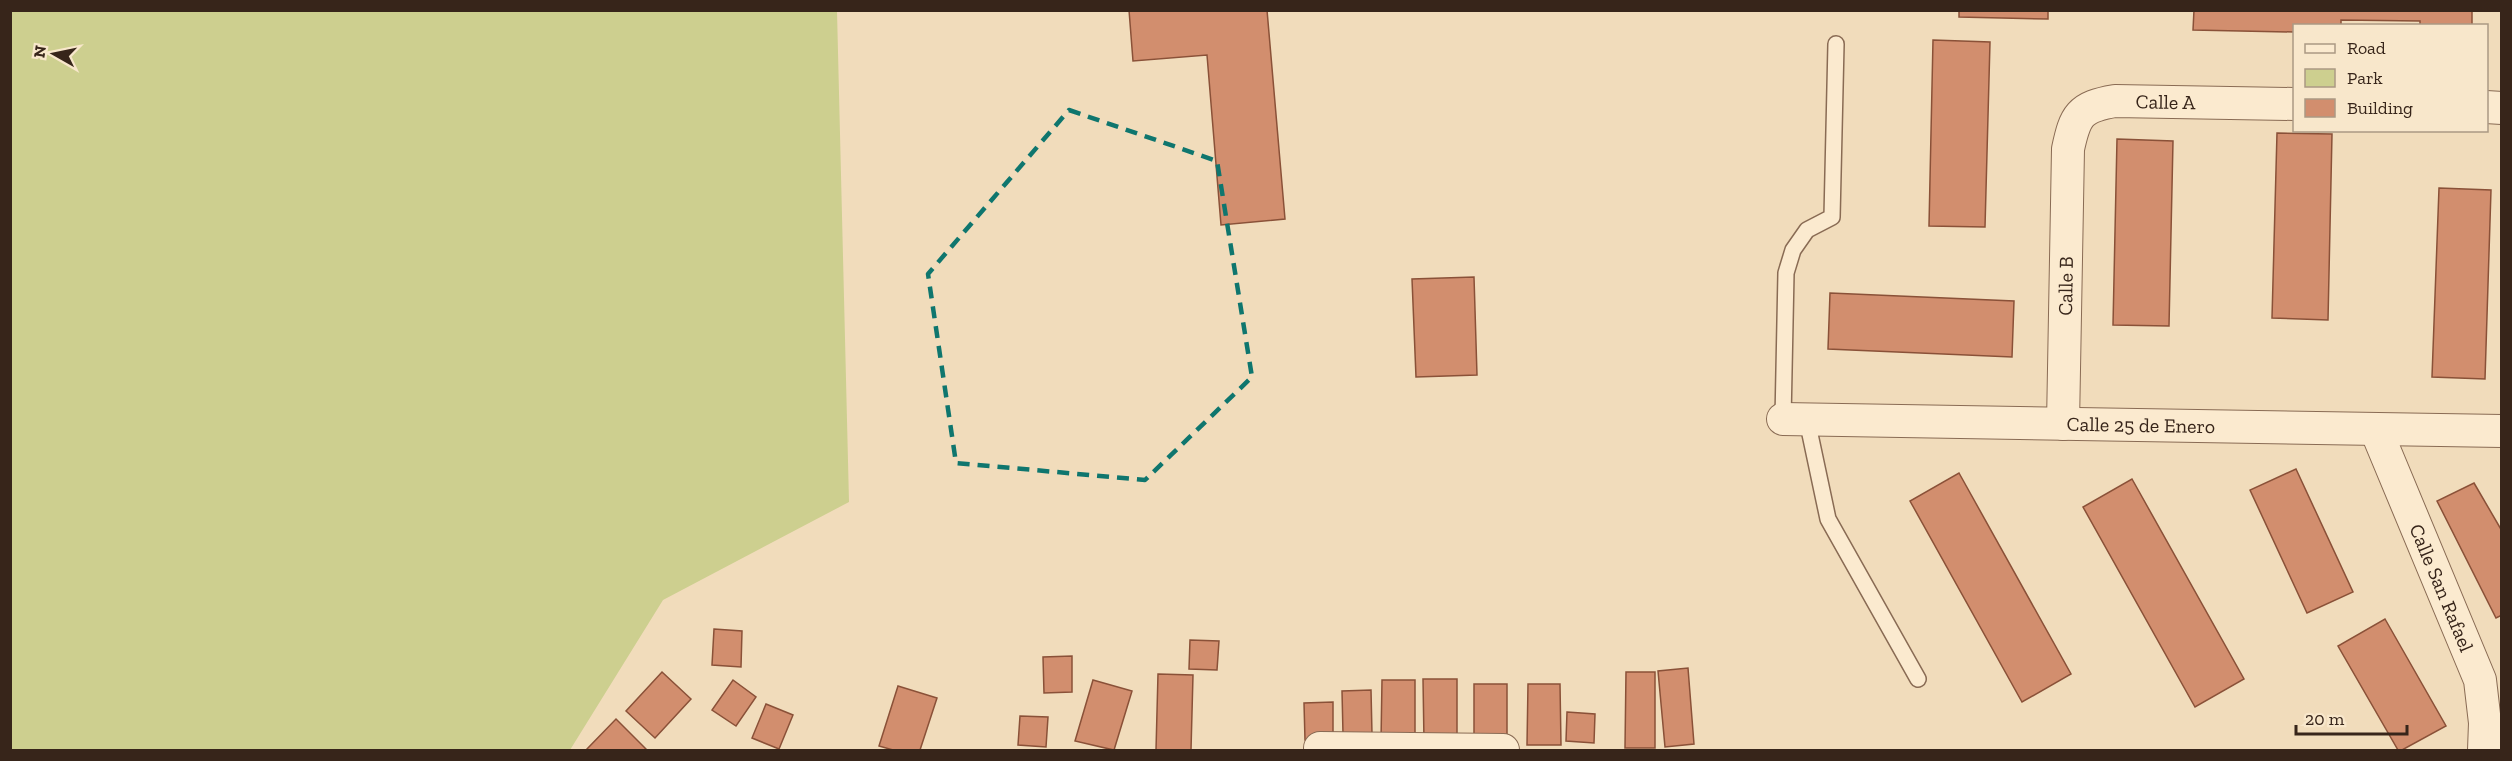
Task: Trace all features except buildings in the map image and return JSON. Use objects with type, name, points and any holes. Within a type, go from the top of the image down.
[{"type":"street","name":"Calle A","points":[[2068,149],[2074,122],[2093,105],[2115,101],[2293,104]]},
{"type":"street","name":"Calle B","points":[[2062,424],[2068,149]]},
{"type":"street","name":"Calle 25 de Enero","points":[[1795,420],[2502,431]]},
{"type":"street","name":"Calle San Rafael","points":[[2376,430],[2480,680],[2485,723],[2484,750]]},
{"type":"street","points":[[1320,748],[1503,750]]},
{"type":"lane","points":[[1836,44],[1832,217],[1807,230],[1793,250],[1786,273],[1795,420],[1828,519],[1918,680]]},
{"type":"highlighted area","points":[[1069,110],[1217,161],[1252,377],[1145,480],[956,463],[928,274]]},
{"type":"green space","points":[[10,11],[837,11],[849,502],[663,600],[570,750],[11,750]]}]
